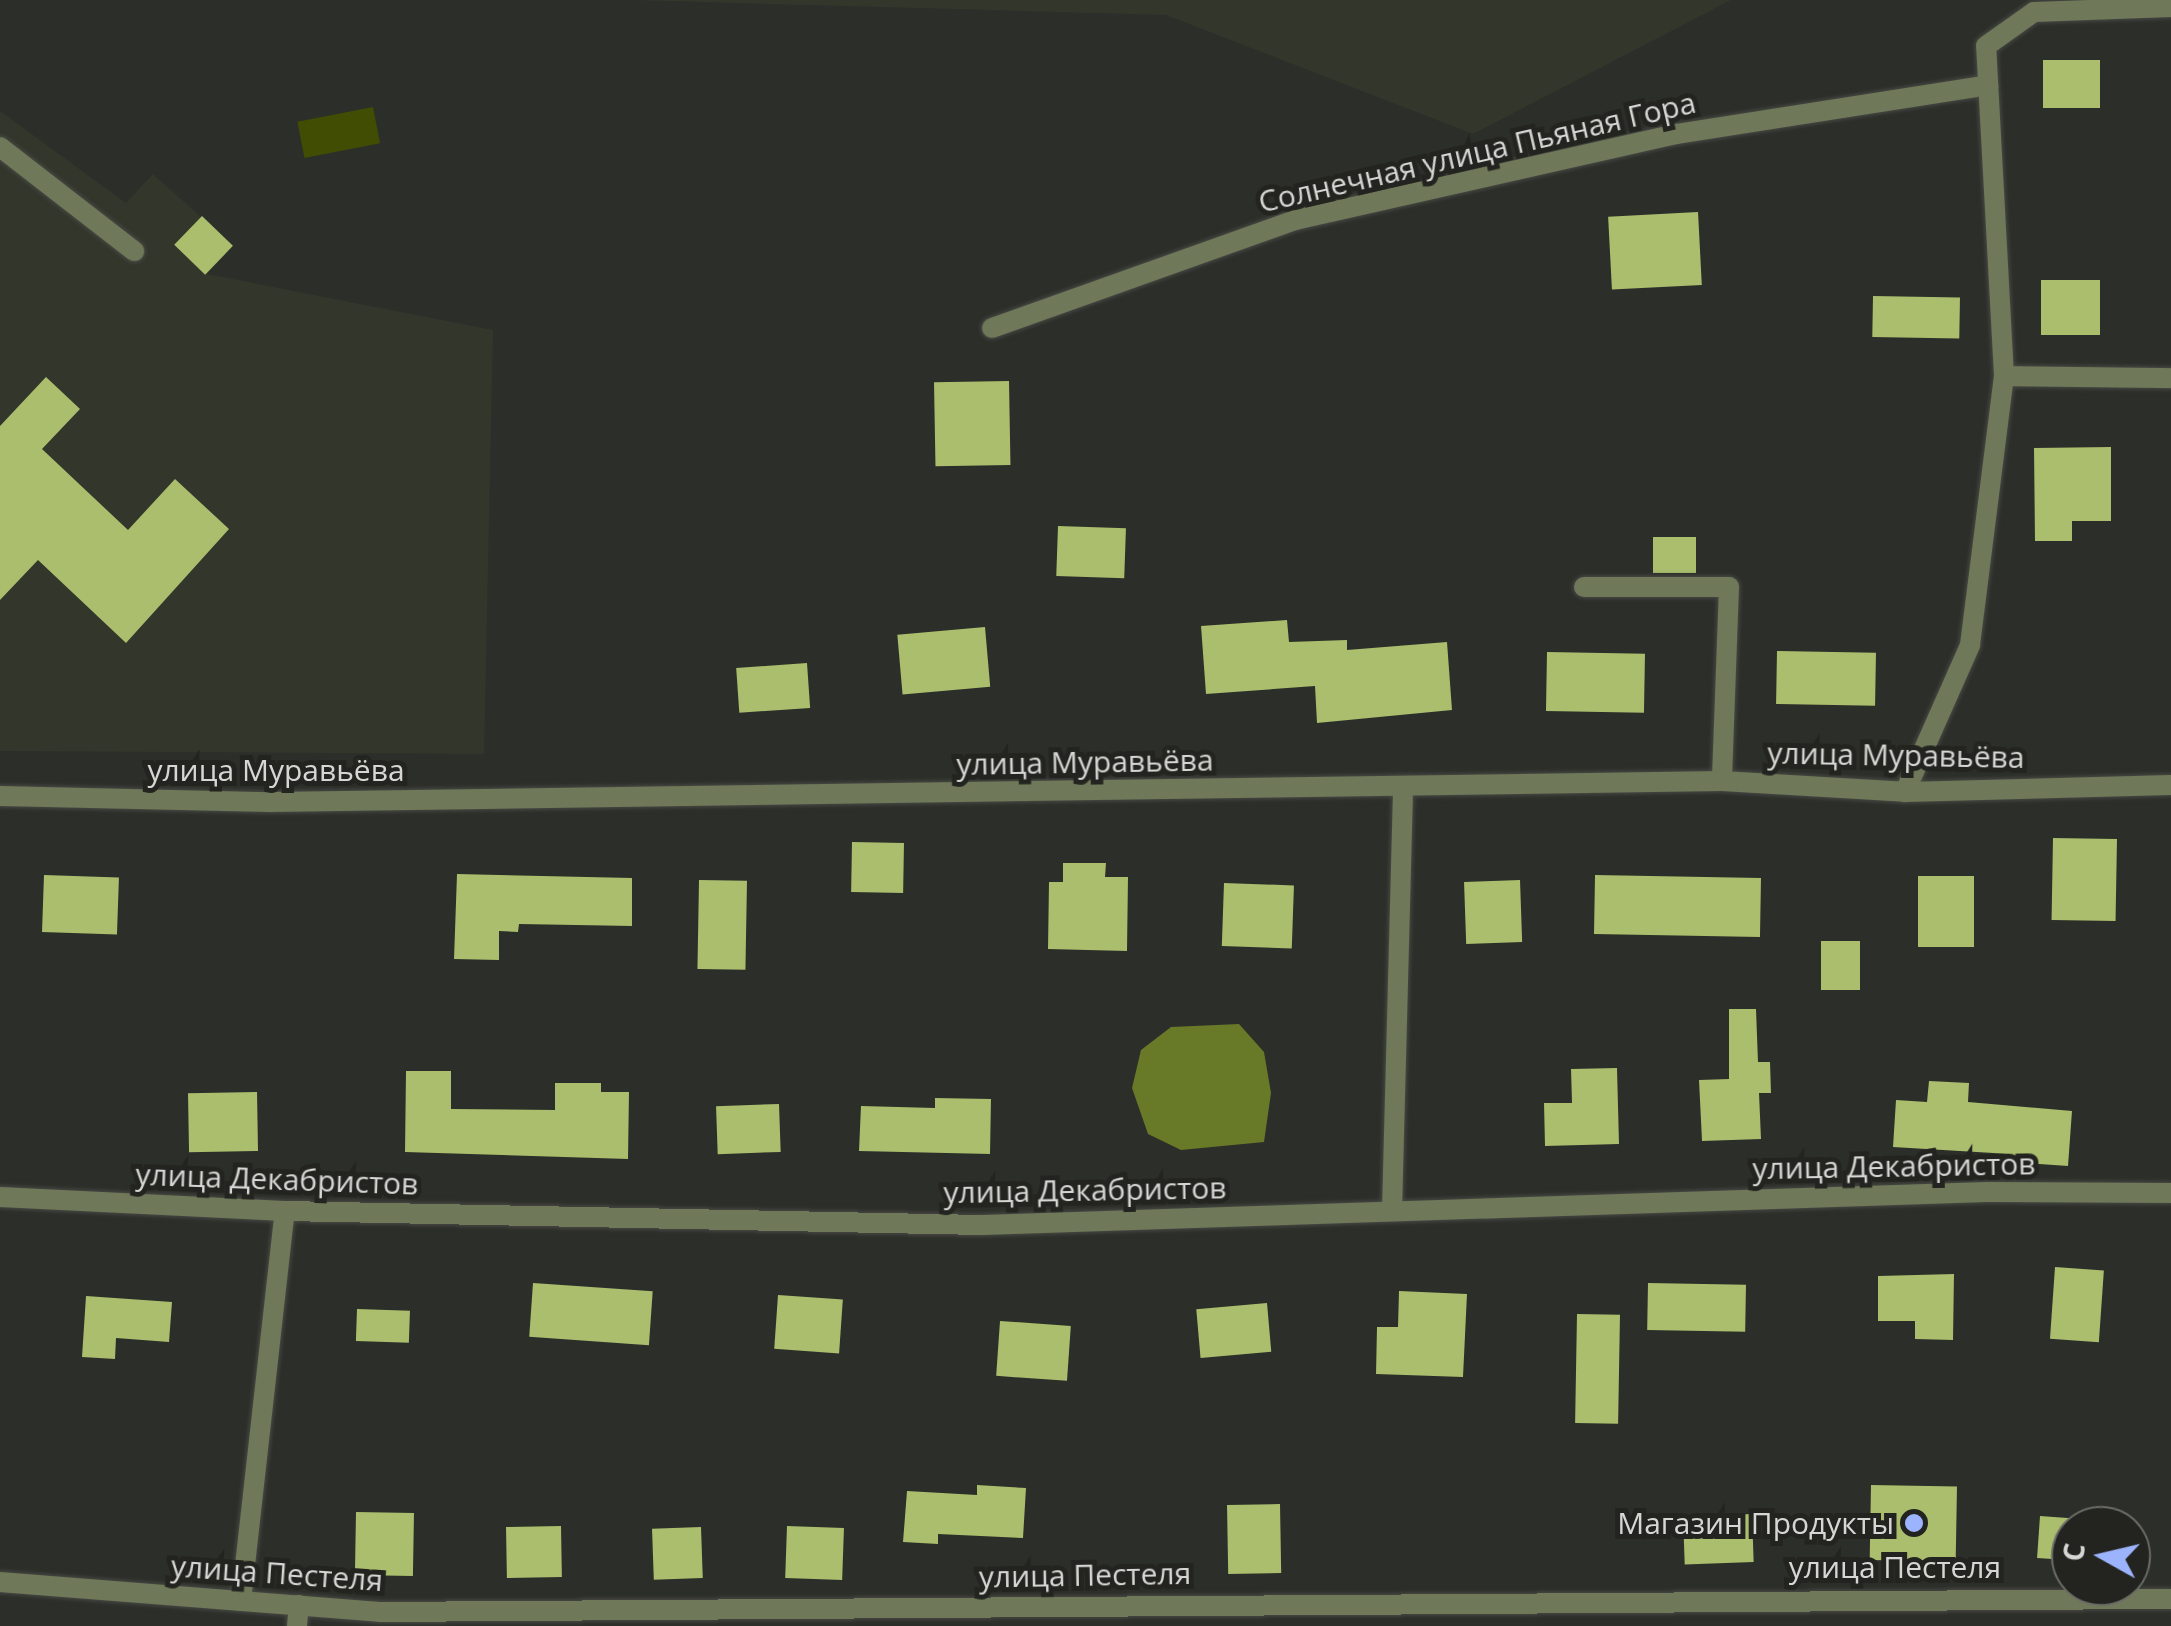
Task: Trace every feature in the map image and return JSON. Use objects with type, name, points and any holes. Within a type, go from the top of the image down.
[{"type":"street","points":[[1904,792],[1970,645],[2004,376],[1986,46],[2034,12],[2171,8]]},
{"type":"street","name":"Солнечная улица Пьяная Гора","points":[[992,328],[1294,220],[1676,134],[1988,84]]},
{"type":"street","points":[[0,147],[134,250]]},
{"type":"street","points":[[2004,376],[2171,378]]},
{"type":"street","points":[[1584,587],[1729,587],[1722,781]]},
{"type":"street","name":"улица Муравьёва","points":[[0,796],[270,802],[1722,781],[1904,792],[2171,785]]},
{"type":"street","points":[[1392,1211],[1403,788]]},
{"type":"street","name":"улица Декабристов","points":[[0,1197],[285,1211],[983,1225],[1986,1192],[2171,1193]]},
{"type":"street","points":[[241,1601],[285,1211]]},
{"type":"street","name":"улица Пестеля","points":[[0,1582],[241,1601],[298,1616],[399,1612],[2171,1599]]},
{"type":"shaded area","points":[[630,0],[1731,0],[1473,134],[1166,15]]},
{"type":"shaded area","points":[[373,107],[380,143],[304,158],[297,122]]},
{"type":"shaded area","points":[[0,111],[126,203],[153,174],[233,246],[207,274],[493,330],[484,754],[0,751]]},
{"type":"shaded area","points":[[1239,1024],[1264,1052],[1271,1093],[1264,1142],[1181,1150],[1148,1134],[1132,1088],[1141,1050],[1171,1027]]},
{"type":"building","points":[[2043,60],[2100,60],[2100,108],[2043,108]]},
{"type":"building","points":[[1698,212],[1702,285],[1612,290],[1608,217]]},
{"type":"building","points":[[202,216],[233,246],[205,275],[174,245]]},
{"type":"building","points":[[2041,280],[2100,280],[2100,335],[2041,335]]},
{"type":"building","points":[[1873,296],[1960,298],[1959,339],[1872,337]]},
{"type":"building","points":[[46,377],[80,409],[42,449],[128,530],[175,479],[229,529],[126,643],[38,560],[0,600],[0,426]]},
{"type":"building","points":[[1009,381],[1010,465],[935,466],[934,382]]},
{"type":"building","points":[[2111,447],[2111,521],[2072,521],[2072,541],[2035,541],[2034,448]]},
{"type":"building","points":[[1058,526],[1126,528],[1124,578],[1056,576]]},
{"type":"building","points":[[1653,537],[1696,537],[1696,573],[1653,573]]},
{"type":"building","points":[[1287,620],[1289,642],[1347,640],[1347,650],[1447,642],[1452,710],[1317,723],[1315,686],[1206,694],[1201,626]]},
{"type":"building","points":[[985,627],[990,687],[903,694],[897,635]]},
{"type":"building","points":[[1777,651],[1876,653],[1875,706],[1776,704]]},
{"type":"building","points":[[1547,652],[1645,654],[1644,713],[1546,711]]},
{"type":"building","points":[[807,663],[810,708],[739,713],[736,668]]},
{"type":"building","points":[[2053,838],[2117,839],[2116,921],[2052,920]]},
{"type":"building","points":[[852,842],[904,843],[903,893],[851,892]]},
{"type":"building","points":[[1063,863],[1106,863],[1105,877],[1128,877],[1127,951],[1048,949],[1049,882],[1063,882]]},
{"type":"building","points":[[457,874],[632,878],[632,926],[519,924],[518,932],[499,931],[499,960],[454,959]]},
{"type":"building","points":[[44,875],[119,878],[117,935],[42,932]]},
{"type":"building","points":[[1595,875],[1761,878],[1760,937],[1594,934]]},
{"type":"building","points":[[1918,876],[1974,876],[1974,947],[1918,947]]},
{"type":"building","points":[[699,880],[747,881],[745,970],[697,969]]},
{"type":"building","points":[[1520,880],[1522,942],[1466,944],[1464,882]]},
{"type":"building","points":[[1224,883],[1294,885],[1292,948],[1222,946]]},
{"type":"building","points":[[1821,941],[1860,941],[1860,990],[1821,990]]},
{"type":"building","points":[[1729,1009],[1756,1009],[1758,1062],[1770,1062],[1771,1093],[1759,1093],[1761,1139],[1702,1141],[1699,1080],[1729,1079]]},
{"type":"building","points":[[1617,1068],[1619,1144],[1545,1146],[1544,1103],[1572,1103],[1571,1069]]},
{"type":"building","points":[[406,1071],[451,1071],[451,1109],[555,1110],[555,1083],[601,1083],[601,1092],[629,1092],[628,1159],[405,1152]]},
{"type":"building","points":[[1929,1081],[1969,1083],[1968,1102],[2072,1111],[2068,1166],[2010,1162],[2010,1154],[1893,1147],[1896,1100],[1927,1102]]},
{"type":"building","points":[[257,1092],[258,1151],[189,1152],[188,1093]]},
{"type":"building","points":[[935,1098],[991,1099],[990,1154],[859,1151],[861,1106],[935,1108]]},
{"type":"building","points":[[779,1104],[781,1152],[718,1154],[716,1106]]},
{"type":"building","points":[[2055,1267],[2104,1270],[2099,1342],[2050,1339]]},
{"type":"building","points":[[1954,1274],[1953,1340],[1915,1339],[1915,1321],[1878,1321],[1878,1276]]},
{"type":"building","points":[[533,1283],[653,1291],[649,1345],[529,1337]]},
{"type":"building","points":[[1648,1283],[1746,1285],[1745,1332],[1647,1330]]},
{"type":"building","points":[[1399,1291],[1467,1294],[1463,1377],[1376,1374],[1377,1327],[1398,1327]]},
{"type":"building","points":[[778,1295],[843,1300],[839,1353],[774,1349]]},
{"type":"building","points":[[86,1296],[172,1302],[169,1342],[116,1338],[115,1359],[82,1357]]},
{"type":"building","points":[[1267,1303],[1271,1352],[1201,1358],[1196,1309]]},
{"type":"building","points":[[357,1309],[410,1311],[409,1343],[356,1341]]},
{"type":"building","points":[[1577,1314],[1620,1315],[1618,1424],[1575,1423]]},
{"type":"building","points":[[1000,1321],[1071,1326],[1067,1381],[996,1376]]},
{"type":"building","points":[[977,1485],[1026,1488],[1023,1538],[938,1534],[938,1544],[903,1542],[907,1491],[977,1495]]},
{"type":"building","name":"Магазин Продукты","points":[[1871,1485],[1957,1487],[1956,1561],[1870,1560]]},
{"type":"building","points":[[1280,1504],[1281,1573],[1228,1574],[1227,1505]]},
{"type":"building","points":[[356,1512],[414,1513],[413,1576],[355,1575]]},
{"type":"building","points":[[1752,1514],[1754,1562],[1685,1564],[1683,1516]]},
{"type":"building","points":[[2040,1516],[2051,1517],[2051,1559],[2037,1558]]},
{"type":"building","points":[[561,1526],[562,1577],[507,1578],[506,1527]]},
{"type":"building","points":[[787,1526],[844,1528],[842,1580],[785,1578]]},
{"type":"building","points":[[701,1527],[703,1578],[654,1580],[652,1529]]},
{"type":"place","name":"Магазин Продукты","points":[[1914,1523]]}]
